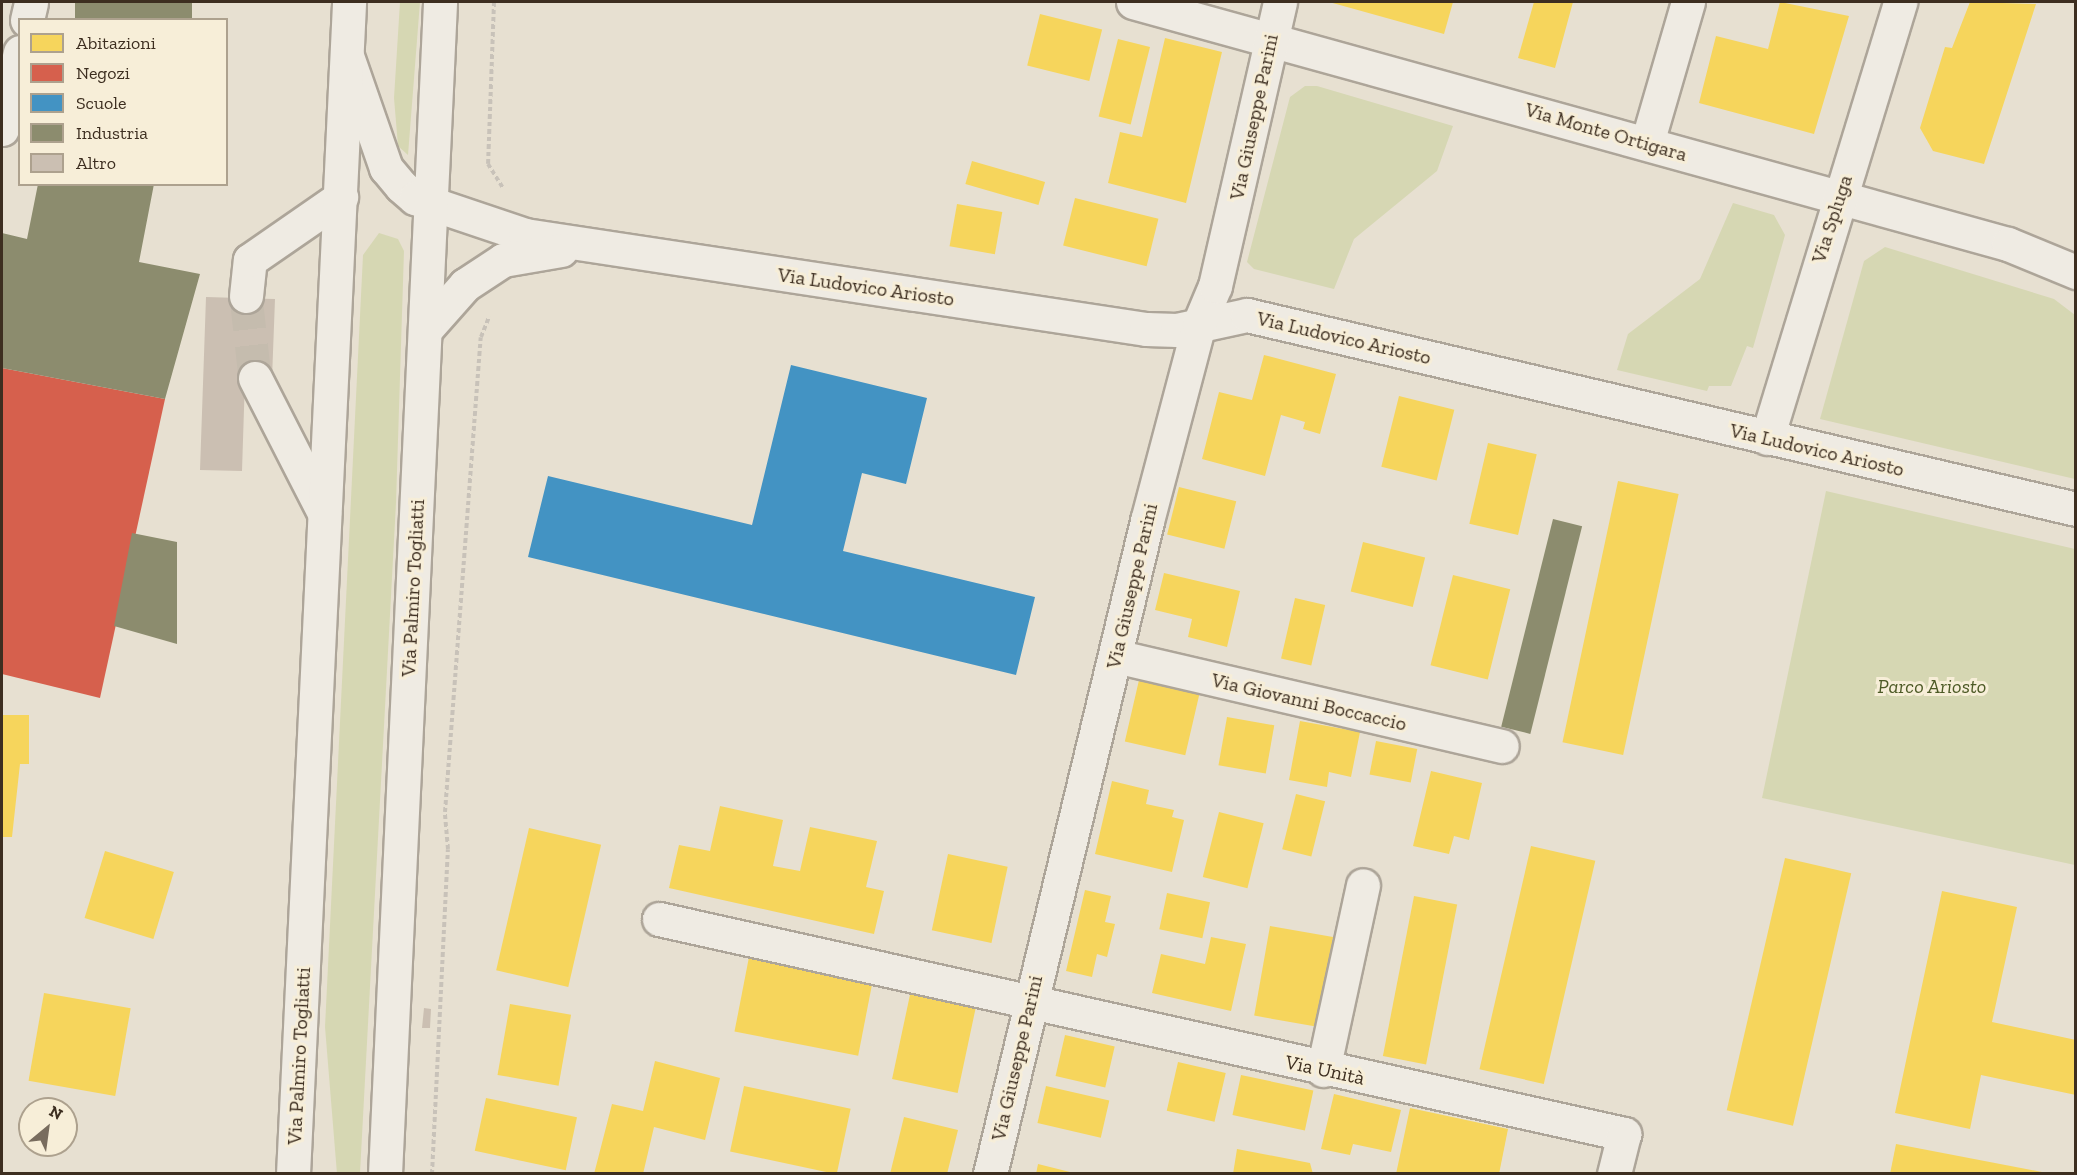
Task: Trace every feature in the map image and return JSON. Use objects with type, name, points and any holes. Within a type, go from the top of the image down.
[{"type":"street","points":[[27,18],[31,2]]},
{"type":"street","name":"Via Palmiro Togliatti","points":[[293,1173],[349,2]]},
{"type":"street","name":"Via Palmiro Togliatti","points":[[385,1173],[440,2]]},
{"type":"street","name":"Via Monte Ortigara","points":[[1133,2],[2008,244],[2076,272]]},
{"type":"street","name":"Via Giuseppe Parini","points":[[990,1173],[1028,1002],[1199,324],[1215,286],[1263,90],[1270,39],[1280,2]]},
{"type":"street","points":[[1647,143],[1688,2]]},
{"type":"street","name":"Via Spluga","points":[[1767,438],[1838,197],[1900,2]]},
{"type":"street","name":"Via Ludovico Ariosto","points":[[347,57],[386,168],[416,198],[525,235],[1146,328],[1199,324],[1227,316],[1267,319],[2076,509]]},
{"type":"street","points":[[2,129],[18,61]]},
{"type":"street","points":[[246,296],[250,260],[340,197]]},
{"type":"street","name":"Via Ludovico Ariosto","points":[[426,329],[465,285],[503,260],[604,248]]},
{"type":"street","points":[[255,378],[325,515]]},
{"type":"street","name":"Via Giovanni Boccaccio","points":[[1115,656],[1502,746]]},
{"type":"street","points":[[1323,1070],[1363,885]]},
{"type":"street","name":"Via Unità","points":[[659,919],[1323,1070],[1624,1134],[1614,1173]]},
{"type":"path","points":[[494,2],[488,164],[508,197]]},
{"type":"path","points":[[432,1173],[448,849],[445,812],[481,337],[493,306]]},
{"type":"green space","points":[[400,2],[420,2],[408,155],[398,146],[394,98]]},
{"type":"green space","points":[[1305,86],[1317,86],[1453,126],[1437,171],[1354,239],[1334,289],[1254,269],[1247,262],[1290,97]]},
{"type":"green space","points":[[1733,203],[1774,215],[1785,235],[1753,348],[1747,346],[1731,386],[1709,386],[1707,391],[1617,370],[1628,334],[1700,279]]},
{"type":"green space","points":[[379,233],[398,239],[404,251],[396,503],[360,1173],[337,1174],[325,1027],[363,255]]},
{"type":"green space","points":[[1885,247],[2054,299],[2075,315],[2075,479],[1820,419],[1864,261]]},
{"type":"green space","name":"Parco Ariosto","points":[[1826,491],[2075,549],[2075,865],[1762,798]]},
{"type":"building: Abitazioni","points":[[1329,2],[1453,2],[1444,34]]},
{"type":"building: Abitazioni","points":[[1534,2],[1573,2],[1555,68],[1518,58]]},
{"type":"building: Abitazioni","points":[[1780,2],[1849,16],[1814,134],[1699,103],[1716,36],[1768,49]]},
{"type":"building: Abitazioni","points":[[1970,2],[2036,4],[1984,164],[1933,151],[1920,128],[1945,47],[1952,48]]},
{"type":"building: Abitazioni","points":[[1040,14],[1102,29],[1089,81],[1027,65]]},
{"type":"building: Abitazioni","points":[[1165,38],[1222,52],[1186,203],[1108,183],[1120,132],[1142,137]]},
{"type":"building: Abitazioni","points":[[1118,39],[1150,47],[1131,125],[1099,117]]},
{"type":"building: Abitazioni","points":[[972,161],[1045,182],[1038,205],[965,184]]},
{"type":"building: Abitazioni","points":[[1075,198],[1158,219],[1147,266],[1063,246]]},
{"type":"building: Abitazioni","points":[[957,204],[1002,212],[995,254],[950,246]]},
{"type":"building: Abitazioni","points":[[1264,355],[1336,374],[1320,434],[1303,429],[1305,422],[1281,415],[1265,476],[1202,459],[1219,392],[1252,400]]},
{"type":"building: Abitazioni","points":[[1399,396],[1454,410],[1437,481],[1381,467]]},
{"type":"building: Abitazioni","points":[[1488,443],[1537,454],[1518,535],[1469,524]]},
{"type":"building: Abitazioni","points":[[1618,481],[1679,494],[1623,755],[1562,742]]},
{"type":"building: Abitazioni","points":[[1179,487],[1236,501],[1224,549],[1167,535]]},
{"type":"building: Abitazioni","points":[[1363,542],[1425,557],[1413,607],[1351,591]]},
{"type":"building: Abitazioni","points":[[1164,573],[1240,591],[1227,647],[1188,637],[1192,619],[1155,610]]},
{"type":"building: Abitazioni","points":[[1453,575],[1510,589],[1488,680],[1431,665]]},
{"type":"building: Abitazioni","points":[[1295,598],[1325,605],[1311,665],[1281,658]]},
{"type":"building: Abitazioni","points":[[1139,680],[1199,694],[1185,755],[1125,741]]},
{"type":"building: Abitazioni","points":[[2,715],[29,715],[29,764],[20,764],[12,837],[2,837]]},
{"type":"building: Abitazioni","points":[[1227,717],[1274,725],[1266,774],[1218,765]]},
{"type":"building: Abitazioni","points":[[1300,721],[1360,732],[1351,777],[1329,772],[1327,787],[1289,780]]},
{"type":"building: Abitazioni","points":[[1376,741],[1417,749],[1411,782],[1370,774]]},
{"type":"building: Abitazioni","points":[[1431,771],[1482,783],[1469,840],[1454,836],[1449,854],[1413,846]]},
{"type":"building: Abitazioni","points":[[1112,781],[1149,790],[1146,804],[1174,810],[1172,817],[1184,820],[1172,872],[1095,854]]},
{"type":"building: Abitazioni","points":[[1296,794],[1325,801],[1311,857],[1282,849]]},
{"type":"building: Abitazioni","points":[[720,806],[783,820],[773,866],[800,871],[810,827],[877,841],[866,887],[884,891],[874,934],[669,888],[679,845],[710,851]]},
{"type":"building: Abitazioni","points":[[1219,812],[1264,823],[1247,888],[1203,877]]},
{"type":"building: Abitazioni","points":[[529,828],[601,845],[568,987],[496,970]]},
{"type":"building: Abitazioni","points":[[1531,846],[1595,861],[1544,1084],[1479,1069]]},
{"type":"building: Abitazioni","points":[[105,851],[174,872],[153,939],[85,918]]},
{"type":"building: Abitazioni","points":[[948,854],[1008,867],[991,943],[932,930]]},
{"type":"building: Abitazioni","points":[[1785,858],[1851,873],[1793,1126],[1727,1110]]},
{"type":"building: Abitazioni","points":[[1085,890],[1111,896],[1105,922],[1115,924],[1107,957],[1097,954],[1092,977],[1066,971]]},
{"type":"building: Abitazioni","points":[[1942,891],[2017,907],[1992,1022],[2076,1040],[2076,1095],[1981,1075],[1970,1129],[1895,1113]]},
{"type":"building: Abitazioni","points":[[1167,893],[1210,902],[1202,938],[1159,929]]},
{"type":"building: Abitazioni","points":[[1414,896],[1457,904],[1426,1064],[1383,1056]]},
{"type":"building: Abitazioni","points":[[1270,926],[1333,937],[1317,1027],[1254,1016]]},
{"type":"building: Abitazioni","points":[[1211,937],[1246,944],[1231,1011],[1152,993],[1161,954],[1205,964]]},
{"type":"building: Abitazioni","points":[[749,957],[873,981],[858,1056],[734,1032]]},
{"type":"building: Abitazioni","points":[[911,990],[977,1004],[958,1093],[892,1079]]},
{"type":"building: Abitazioni","points":[[44,993],[131,1008],[115,1096],[29,1081]]},
{"type":"building: Abitazioni","points":[[510,1004],[571,1015],[559,1086],[497,1075]]},
{"type":"building: Abitazioni","points":[[1065,1035],[1115,1046],[1105,1087],[1056,1076]]},
{"type":"building: Abitazioni","points":[[655,1061],[720,1078],[705,1140],[654,1127],[643,1174],[594,1174],[612,1104],[643,1111]]},
{"type":"building: Abitazioni","points":[[1178,1062],[1226,1073],[1214,1122],[1167,1111]]},
{"type":"building: Abitazioni","points":[[1241,1075],[1313,1090],[1305,1130],[1232,1115]]},
{"type":"building: Abitazioni","points":[[744,1086],[851,1109],[837,1174],[730,1152]]},
{"type":"building: Abitazioni","points":[[1046,1086],[1109,1101],[1101,1138],[1037,1123]]},
{"type":"building: Abitazioni","points":[[1334,1094],[1401,1110],[1391,1152],[1353,1144],[1350,1155],[1321,1149]]},
{"type":"building: Abitazioni","points":[[486,1098],[577,1117],[566,1170],[475,1151]]},
{"type":"building: Abitazioni","points":[[1410,1108],[1508,1129],[1499,1174],[1396,1174]]},
{"type":"building: Abitazioni","points":[[904,1117],[958,1130],[947,1174],[890,1174]]},
{"type":"building: Abitazioni","points":[[1896,1144],[2042,1172],[2042,1174],[1890,1174]]},
{"type":"building: Abitazioni","points":[[1237,1149],[1310,1163],[1313,1174],[1233,1174]]},
{"type":"building: Abitazioni","points":[[1038,1164],[1074,1173],[1074,1174],[1036,1174]]},
{"type":"building: Negozi","points":[[2,368],[165,399],[100,698],[2,674]]},
{"type":"building: Scuole","points":[[791,365],[927,398],[906,484],[862,473],[843,551],[1035,597],[1016,675],[528,557],[548,476],[752,525]]},
{"type":"building: Industria","points":[[75,2],[192,2],[192,18],[75,18]]},
{"type":"building: Industria","points":[[38,186],[154,186],[139,262],[200,274],[165,399],[2,368],[2,233],[27,239]]},
{"type":"building: Industria","points":[[1553,519],[1582,526],[1530,734],[1501,727]]},
{"type":"building: Industria","points":[[132,533],[177,542],[177,644],[114,626]]},
{"type":"building: Altro","points":[[206,297],[275,299],[272,379],[245,378],[242,471],[200,470]]},
{"type":"building: Altro","points":[[424,1008],[431,1009],[430,1028],[422,1028]]},
{"type":"tunnel","points":[[246,296],[255,378]]}]
